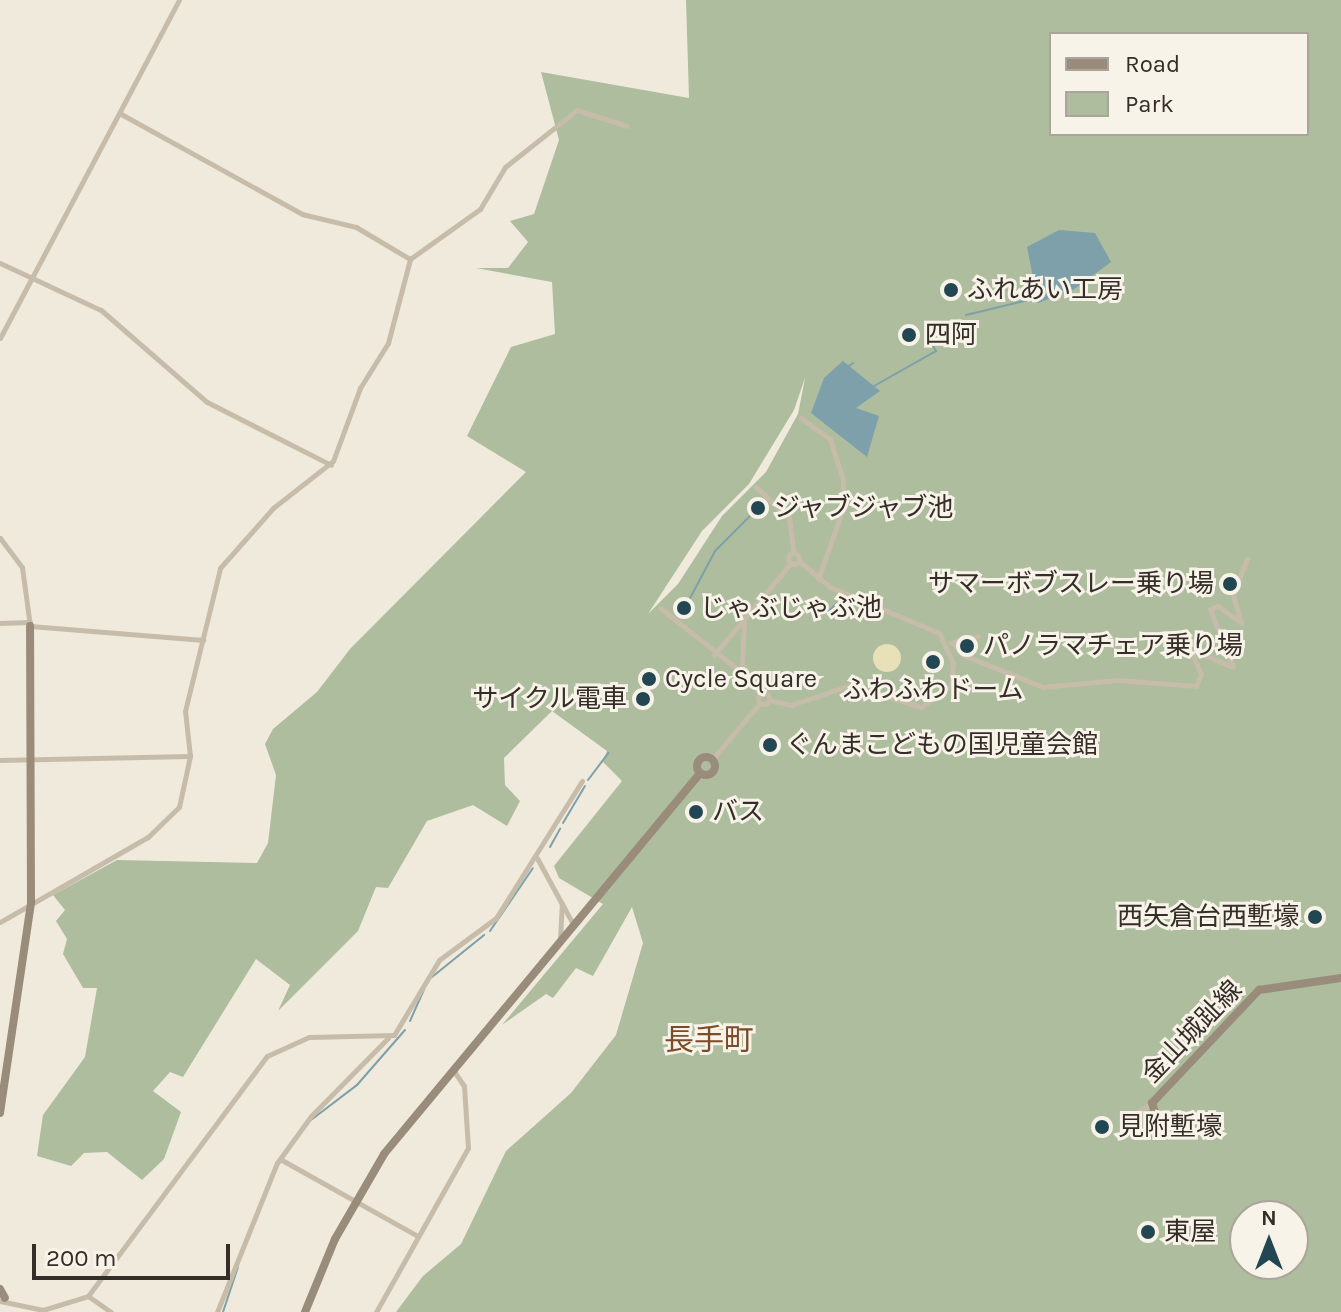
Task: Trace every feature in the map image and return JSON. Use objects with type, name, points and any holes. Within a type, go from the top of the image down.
[{"type":"street","points":[[0,338],[36,279],[179,0]]},
{"type":"street","points":[[0,922],[171,819],[182,801],[190,756],[185,711],[222,563],[273,508],[331,465],[360,388],[388,343],[410,259],[480,209],[505,167],[577,110],[627,126]]},
{"type":"street","points":[[121,114],[302,214],[356,227],[410,259]]},
{"type":"street","points":[[0,263],[101,310],[207,402],[331,465]]},
{"type":"street","points":[[801,418],[830,439],[843,480],[842,511],[818,579]]},
{"type":"street","points":[[714,655],[791,563],[793,553],[789,518],[756,487]]},
{"type":"street","points":[[0,538],[22,567],[30,624],[32,759],[31,902],[0,1113]]},
{"type":"street","points":[[793,553],[818,579],[915,618],[963,655],[1043,687],[1118,680],[1196,686],[1201,674],[1190,649],[1233,667],[1210,609],[1218,606],[1241,623],[1233,595],[1247,559]]},
{"type":"street","points":[[791,563],[799,561]]},
{"type":"street","points":[[660,608],[714,655],[745,675],[760,699]]},
{"type":"street","points":[[744,619],[745,675]]},
{"type":"street","points":[[0,623],[203,640]]},
{"type":"street","points":[[970,638],[978,636]]},
{"type":"street","points":[[950,644],[962,639]]},
{"type":"street","points":[[760,699],[791,705],[851,685],[927,706],[951,686],[950,644]]},
{"type":"street","points":[[714,757],[760,699]]},
{"type":"street","points":[[0,760],[190,756]]},
{"type":"street","points":[[305,1312],[355,1200],[453,1071],[700,774]]},
{"type":"street","points":[[217,1312],[247,1224],[280,1159],[388,1038],[428,973],[496,918],[537,858],[582,781]]},
{"type":"street","points":[[537,858],[574,926]]},
{"type":"street","points":[[559,944],[562,904]]},
{"type":"street","name":"金山城趾線","points":[[1163,1135],[1152,1103],[1265,986],[1341,978]]},
{"type":"street","points":[[2,1296],[34,1310],[88,1296],[267,1056],[320,1036],[388,1038]]},
{"type":"street","points":[[376,1312],[468,1148],[464,1086],[453,1071]]},
{"type":"street","points":[[1134,1114],[1152,1103]]},
{"type":"street","points":[[280,1159],[418,1236]]},
{"type":"street","points":[[88,1296],[111,1312]]},
{"type":"green space","points":[[686,0],[1341,0],[1341,1312],[396,1312],[423,1276],[461,1244],[506,1151],[571,1093],[616,1035],[643,943],[632,907],[593,976],[576,968],[553,998],[546,994],[502,1025],[603,904],[559,878],[554,866],[622,781],[603,762],[607,751],[552,711],[504,758],[505,785],[520,801],[507,826],[473,805],[427,821],[388,888],[376,887],[358,931],[278,1011],[290,985],[256,959],[183,1077],[170,1072],[153,1091],[181,1112],[164,1159],[142,1180],[107,1152],[84,1153],[71,1166],[37,1156],[43,1115],[85,1057],[97,988],[83,988],[63,954],[67,939],[56,921],[65,910],[53,895],[117,860],[257,863],[268,843],[276,775],[265,744],[273,729],[317,692],[350,649],[526,472],[467,436],[511,347],[555,334],[552,282],[476,268],[508,268],[528,242],[510,221],[534,214],[559,140],[541,72],[689,98]],"holes":[[[805,378],[798,414],[766,472],[722,516],[678,584],[648,614],[702,531],[749,484],[794,410]]]},
{"type":"sand","points":[[887,644],[897,648],[901,658],[897,668],[887,672],[877,668],[873,658],[877,648]]},
{"type":"water","points":[[1059,230],[1095,233],[1111,262],[1073,290],[1038,303],[1027,247]]},
{"type":"water","points":[[843,361],[880,391],[856,408],[879,416],[867,457],[811,413],[824,378]]},
{"type":"waterway","points":[[966,315],[1032,299]]},
{"type":"waterway","points":[[874,386],[936,351],[925,333],[935,327]]},
{"type":"waterway","points":[[849,366],[853,363]]},
{"type":"waterway","points":[[688,602],[715,551],[754,512]]},
{"type":"waterway","points":[[814,612],[829,611],[843,597],[884,612]]},
{"type":"waterway","points":[[588,780],[608,753]]},
{"type":"waterway","points":[[563,823],[585,786]]},
{"type":"waterway","points":[[550,847],[560,829]]},
{"type":"waterway","points":[[490,931],[533,868]]},
{"type":"waterway","points":[[432,977],[484,935]]},
{"type":"waterway","points":[[410,1021],[424,989]]},
{"type":"waterway","points":[[311,1120],[357,1085],[405,1030]]},
{"type":"waterway","points":[[223,1312],[238,1267]]},
{"type":"place","name":"ふれあい工房","points":[[951,290]]},
{"type":"place","name":"四阿","points":[[909,335]]},
{"type":"place","name":"ジャブジャブ池","points":[[758,508]]},
{"type":"place","name":"サマーボブスレー乗り場","points":[[1230,584]]},
{"type":"place","name":"じゃぶじゃぶ池","points":[[684,608]]},
{"type":"place","name":"パノラマチェア乗り場","points":[[967,646]]},
{"type":"place","name":"ふわふわドーム","points":[[933,662]]},
{"type":"place","name":"Cycle Square","points":[[649,679]]},
{"type":"place","name":"サイクル電車","points":[[643,699]]},
{"type":"place","name":"ぐんまこどもの国児童会館","points":[[770,745]]},
{"type":"place","name":"バス","points":[[696,812]]},
{"type":"place","name":"西矢倉台西塹壕","points":[[1315,917]]},
{"type":"place","name":"見附塹壕","points":[[1102,1127]]},
{"type":"place","name":"東屋","points":[[1148,1232]]},
{"type":"district","name":"長手町","points":[[709,1040]]}]
